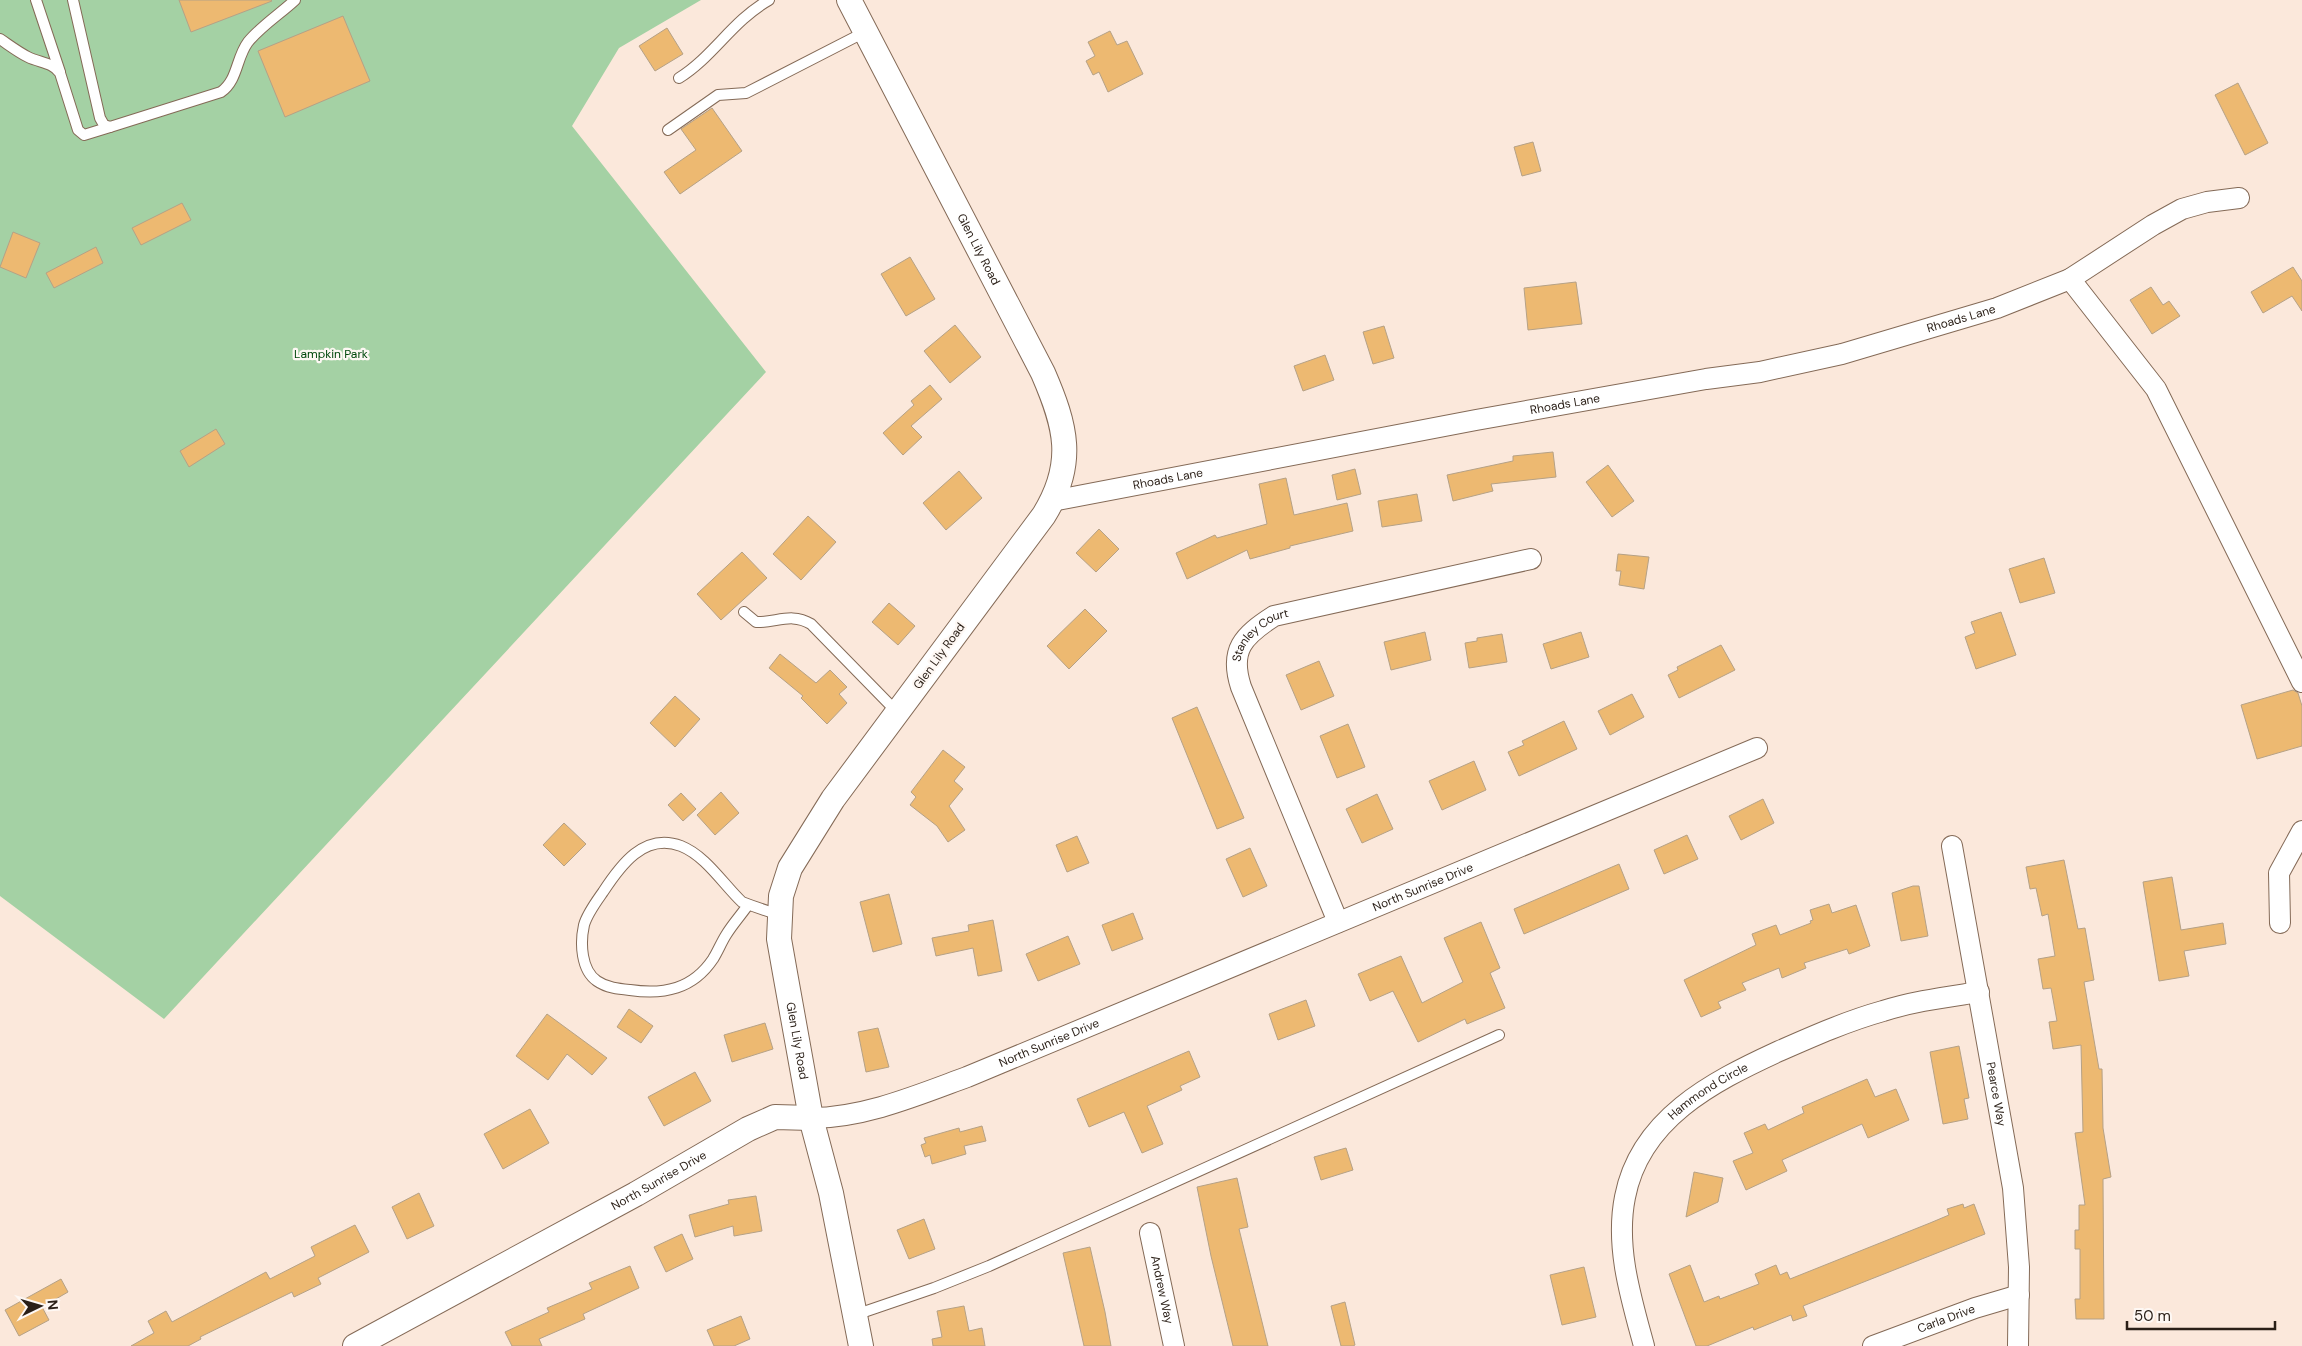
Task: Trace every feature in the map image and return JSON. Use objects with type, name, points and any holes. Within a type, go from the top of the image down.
[{"type":"street","name":"Glen Lily Road","points":[[849,0],[1043,373],[1057,405],[1064,436],[1064,465],[1052,501],[833,799],[794,861],[781,896],[779,939],[811,1118],[831,1193],[861,1346]]},
{"type":"street","name":"Rhoads Lane","points":[[1052,501],[1476,420],[1814,361],[1997,308],[2070,279],[2153,225],[2182,209],[2207,202],[2239,198]]},
{"type":"street","points":[[2070,279],[2156,389],[2302,682]]},
{"type":"street","name":"Stanley Court","points":[[1338,922],[1241,687],[1236,670],[1237,652],[1246,636],[1274,616],[1531,559]]},
{"type":"street","name":"North Sunrise Drive","points":[[355,1346],[627,1199],[748,1129],[775,1117],[811,1118],[842,1115],[923,1093],[967,1077],[1757,748]]},
{"type":"street","points":[[2280,923],[2279,873],[2302,831]]},
{"type":"street","name":"Pearce Way","points":[[1952,846],[1980,992],[2013,1188],[2019,1295],[2018,1346]]},
{"type":"street","name":"Hammond Circle","points":[[1644,1346],[1625,1265],[1622,1218],[1625,1196],[1632,1173],[1650,1141],[1668,1118],[1684,1104],[1721,1080],[1826,1031],[1891,1009],[1980,992]]},
{"type":"street","name":"Andrew Way","points":[[1150,1233],[1174,1346]]},
{"type":"street","name":"Carla Drive","points":[[1873,1346],[1975,1308],[2019,1295]]},
{"type":"lane","points":[[36,0],[78,130],[84,135],[221,92],[230,86],[242,52],[250,40],[295,0]]},
{"type":"lane","points":[[73,0],[100,118],[104,125],[110,127]]},
{"type":"lane","points":[[679,78],[696,68],[738,22],[768,0]]},
{"type":"lane","points":[[668,130],[718,96],[746,93],[865,32]]},
{"type":"lane","points":[[0,40],[29,58],[51,64],[60,73]]},
{"type":"lane","points":[[744,612],[756,622],[791,617],[803,619],[898,712]]},
{"type":"lane","points":[[748,905],[725,936],[713,959],[700,975],[685,986],[669,991],[642,992],[613,988],[596,981],[585,966],[582,944],[584,923],[621,865],[647,846],[664,843],[672,844],[698,855],[742,902],[780,915]]},
{"type":"lane","points":[[855,1315],[934,1288],[990,1266],[1499,1034]]},
{"type":"green space","name":"Lampkin Park","points":[[0,0],[701,0],[619,48],[572,126],[766,372],[164,1019],[0,896]]},
{"type":"building","points":[[179,0],[271,0],[272,1],[191,32]]},
{"type":"building","points":[[343,16],[370,81],[285,117],[258,51]]},
{"type":"building","points":[[667,28],[683,54],[655,71],[639,46]]},
{"type":"building","points":[[1110,31],[1117,45],[1127,41],[1143,74],[1108,92],[1099,72],[1093,75],[1086,61],[1095,56],[1088,42]]},
{"type":"building","points":[[2238,83],[2268,143],[2245,155],[2215,95]]},
{"type":"building","points":[[712,108],[742,151],[680,194],[664,172],[696,150],[681,129]]},
{"type":"building","points":[[1533,142],[1541,171],[1522,176],[1514,147]]},
{"type":"building","points":[[182,203],[191,220],[141,245],[132,228]]},
{"type":"building","points":[[13,232],[40,243],[26,278],[0,267]]},
{"type":"building","points":[[96,247],[103,263],[54,288],[46,273]]},
{"type":"building","points":[[910,257],[935,299],[906,316],[881,274]]},
{"type":"building","points":[[2293,267],[2302,281],[2302,311],[2292,296],[2263,313],[2251,292]]},
{"type":"building","points":[[1576,282],[1582,324],[1528,330],[1524,288]]},
{"type":"building","points":[[2151,287],[2163,305],[2169,301],[2180,316],[2152,334],[2130,300]]},
{"type":"building","points":[[955,325],[981,357],[950,383],[924,351]]},
{"type":"building","points":[[1384,326],[1394,358],[1373,364],[1363,332]]},
{"type":"building","points":[[1325,355],[1334,380],[1303,391],[1294,366]]},
{"type":"building","points":[[930,385],[942,399],[911,426],[922,437],[903,455],[883,433],[914,405],[911,401]]},
{"type":"building","points":[[216,429],[225,444],[189,467],[180,451]]},
{"type":"building","points":[[1553,452],[1556,477],[1491,484],[1493,491],[1453,501],[1447,475],[1513,461],[1513,456]]},
{"type":"building","points":[[1608,465],[1634,501],[1612,517],[1586,482]]},
{"type":"building","points":[[1355,469],[1361,494],[1337,500],[1332,475]]},
{"type":"building","points":[[959,471],[982,498],[946,530],[923,503]]},
{"type":"building","points":[[1286,478],[1294,515],[1347,503],[1353,531],[1290,546],[1290,548],[1250,559],[1247,550],[1187,579],[1176,553],[1215,535],[1217,538],[1267,524],[1259,484]]},
{"type":"building","points":[[1417,494],[1422,521],[1382,527],[1378,501]]},
{"type":"building","points":[[808,516],[836,542],[801,580],[773,554]]},
{"type":"building","points":[[1099,529],[1119,549],[1096,572],[1076,553]]},
{"type":"building","points":[[742,552],[767,578],[721,620],[697,594]]},
{"type":"building","points":[[1618,554],[1649,557],[1644,589],[1619,585],[1621,571],[1616,571]]},
{"type":"building","points":[[2044,558],[2055,593],[2020,603],[2009,569]]},
{"type":"building","points":[[889,603],[915,626],[898,645],[872,622]]},
{"type":"building","points":[[1085,609],[1107,631],[1069,669],[1047,646]]},
{"type":"building","points":[[2001,612],[2016,655],[1976,669],[1965,637],[1975,633],[1971,622]]},
{"type":"building","points":[[1425,632],[1431,660],[1391,670],[1384,642]]},
{"type":"building","points":[[1581,632],[1589,657],[1551,669],[1543,644]]},
{"type":"building","points":[[1502,634],[1507,662],[1469,668],[1465,643],[1477,641],[1477,638]]},
{"type":"building","points":[[1721,645],[1735,670],[1679,698],[1668,675],[1678,670],[1677,667]]},
{"type":"building","points":[[780,654],[816,683],[830,670],[847,687],[839,694],[847,703],[827,724],[801,698],[803,696],[769,668]]},
{"type":"building","points":[[1319,661],[1334,696],[1301,710],[1286,675]]},
{"type":"building","points":[[2293,690],[2298,693],[2302,706],[2302,746],[2257,759],[2241,705]]},
{"type":"building","points":[[1632,694],[1644,717],[1610,735],[1598,711]]},
{"type":"building","points":[[675,696],[700,719],[675,747],[650,723]]},
{"type":"building","points":[[1197,707],[1244,818],[1217,829],[1172,718]]},
{"type":"building","points":[[1564,721],[1577,749],[1519,776],[1508,752],[1524,745],[1522,741]]},
{"type":"building","points":[[1348,724],[1365,767],[1337,778],[1320,736]]},
{"type":"building","points":[[943,750],[965,767],[954,781],[963,789],[949,806],[965,830],[948,842],[937,826],[910,805],[916,797],[911,792]]},
{"type":"building","points":[[1474,761],[1486,790],[1442,810],[1429,781]]},
{"type":"building","points":[[721,792],[739,813],[715,835],[697,815]]},
{"type":"building","points":[[681,793],[696,809],[683,821],[668,805]]},
{"type":"building","points":[[1377,794],[1393,829],[1362,843],[1346,809]]},
{"type":"building","points":[[1763,799],[1774,823],[1741,840],[1729,816]]},
{"type":"building","points":[[564,823],[586,844],[564,866],[543,845]]},
{"type":"building","points":[[1687,835],[1698,859],[1664,874],[1654,850]]},
{"type":"building","points":[[1077,836],[1089,863],[1067,872],[1056,845]]},
{"type":"building","points":[[1250,848],[1267,886],[1243,897],[1226,859]]},
{"type":"building","points":[[2064,860],[2078,929],[2085,928],[2094,980],[2084,982],[2099,1069],[2102,1069],[2103,1128],[2111,1177],[2103,1179],[2104,1319],[2076,1319],[2075,1299],[2080,1299],[2080,1249],[2075,1249],[2075,1230],[2079,1230],[2079,1205],[2085,1205],[2075,1133],[2083,1132],[2081,1045],[2053,1049],[2049,1022],[2057,1021],[2051,988],[2043,989],[2038,959],[2055,956],[2048,914],[2042,916],[2036,888],[2030,889],[2026,867]]},
{"type":"building","points":[[1619,864],[1629,889],[1524,934],[1514,909]]},
{"type":"building","points":[[2172,877],[2181,930],[2223,923],[2226,944],[2184,951],[2189,976],[2159,981],[2143,882]]},
{"type":"building","points":[[1913,886],[1919,886],[1928,936],[1901,941],[1892,893]]},
{"type":"building","points":[[889,894],[902,944],[873,952],[860,902]]},
{"type":"building","points":[[1829,904],[1832,913],[1856,905],[1870,946],[1849,954],[1847,949],[1804,963],[1806,968],[1782,978],[1779,968],[1742,983],[1746,990],[1718,1002],[1721,1008],[1701,1017],[1684,980],[1756,945],[1752,934],[1776,925],[1780,935],[1811,923],[1810,921],[1813,920],[1810,910]]},
{"type":"building","points":[[1133,913],[1143,939],[1112,951],[1102,925]]},
{"type":"building","points":[[993,920],[1002,971],[978,976],[973,948],[936,956],[932,938],[969,931],[968,925]]},
{"type":"building","points":[[1481,922],[1500,968],[1490,973],[1505,1008],[1467,1024],[1465,1019],[1418,1042],[1393,991],[1370,1001],[1358,974],[1401,956],[1422,1003],[1463,982],[1444,938]]},
{"type":"building","points":[[1068,936],[1080,964],[1038,981],[1026,954]]},
{"type":"building","points":[[1306,1000],[1315,1026],[1278,1040],[1269,1014]]},
{"type":"building","points":[[629,1009],[653,1026],[641,1043],[617,1027]]},
{"type":"building","points":[[547,1014],[607,1058],[592,1075],[567,1054],[548,1080],[516,1056]]},
{"type":"building","points":[[765,1023],[773,1049],[732,1062],[724,1035]]},
{"type":"building","points":[[878,1028],[889,1067],[866,1072],[858,1032]]},
{"type":"building","points":[[1959,1046],[1969,1098],[1964,1099],[1968,1119],[1943,1124],[1930,1052]]},
{"type":"building","points":[[1189,1051],[1200,1077],[1180,1086],[1182,1090],[1147,1106],[1163,1144],[1142,1153],[1124,1112],[1089,1127],[1077,1099]]},
{"type":"building","points":[[695,1072],[711,1101],[664,1126],[648,1097]]},
{"type":"building","points":[[1867,1079],[1875,1097],[1896,1089],[1909,1120],[1868,1138],[1862,1124],[1782,1160],[1787,1171],[1746,1190],[1733,1161],[1753,1153],[1744,1133],[1765,1124],[1768,1130],[1804,1113],[1802,1107]]},
{"type":"building","points":[[530,1109],[549,1143],[503,1169],[484,1134]]},
{"type":"building","points":[[982,1126],[986,1141],[964,1146],[966,1154],[932,1164],[930,1155],[925,1157],[921,1145],[926,1143],[924,1138],[959,1128],[960,1132]]},
{"type":"building","points":[[1346,1148],[1353,1170],[1321,1180],[1314,1157]]},
{"type":"building","points":[[1694,1172],[1723,1178],[1718,1202],[1686,1217]]},
{"type":"building","points":[[1237,1178],[1248,1227],[1239,1229],[1268,1346],[1233,1346],[1211,1256],[1197,1187]]},
{"type":"building","points":[[419,1193],[434,1226],[407,1239],[392,1207]]},
{"type":"building","points":[[756,1196],[762,1231],[734,1236],[733,1226],[695,1237],[689,1215],[729,1204],[728,1200]]},
{"type":"building","points":[[1963,1204],[1964,1208],[1974,1204],[1985,1234],[1803,1306],[1807,1316],[1793,1321],[1791,1315],[1754,1330],[1753,1327],[1707,1346],[1696,1346],[1669,1274],[1690,1265],[1704,1302],[1719,1296],[1720,1299],[1759,1284],[1755,1274],[1776,1265],[1780,1275],[1787,1272],[1790,1279],[1949,1215],[1947,1209]]},
{"type":"building","points":[[924,1219],[935,1249],[909,1259],[897,1230]]},
{"type":"building","points":[[355,1225],[369,1252],[318,1278],[321,1284],[294,1297],[292,1292],[200,1337],[201,1339],[188,1346],[131,1346],[154,1333],[148,1321],[166,1311],[172,1322],[266,1272],[270,1279],[315,1256],[311,1247]]},
{"type":"building","points":[[682,1234],[693,1259],[666,1272],[654,1247]]},
{"type":"building","points":[[1090,1247],[1111,1346],[1084,1346],[1063,1253]]},
{"type":"building","points":[[630,1266],[639,1288],[583,1314],[585,1319],[539,1339],[542,1346],[512,1346],[505,1332],[549,1312],[547,1308],[592,1289],[589,1283]]},
{"type":"building","points":[[1584,1267],[1596,1317],[1562,1325],[1550,1275]]},
{"type":"building","points":[[61,1279],[68,1292],[42,1307],[49,1320],[19,1336],[5,1310]]},
{"type":"building","points":[[1345,1302],[1355,1345],[1353,1346],[1341,1346],[1331,1306]]},
{"type":"building","points":[[964,1306],[969,1331],[982,1328],[985,1346],[933,1346],[932,1339],[942,1337],[937,1311]]},
{"type":"building","points":[[741,1316],[750,1339],[734,1346],[714,1346],[707,1330]]}]
